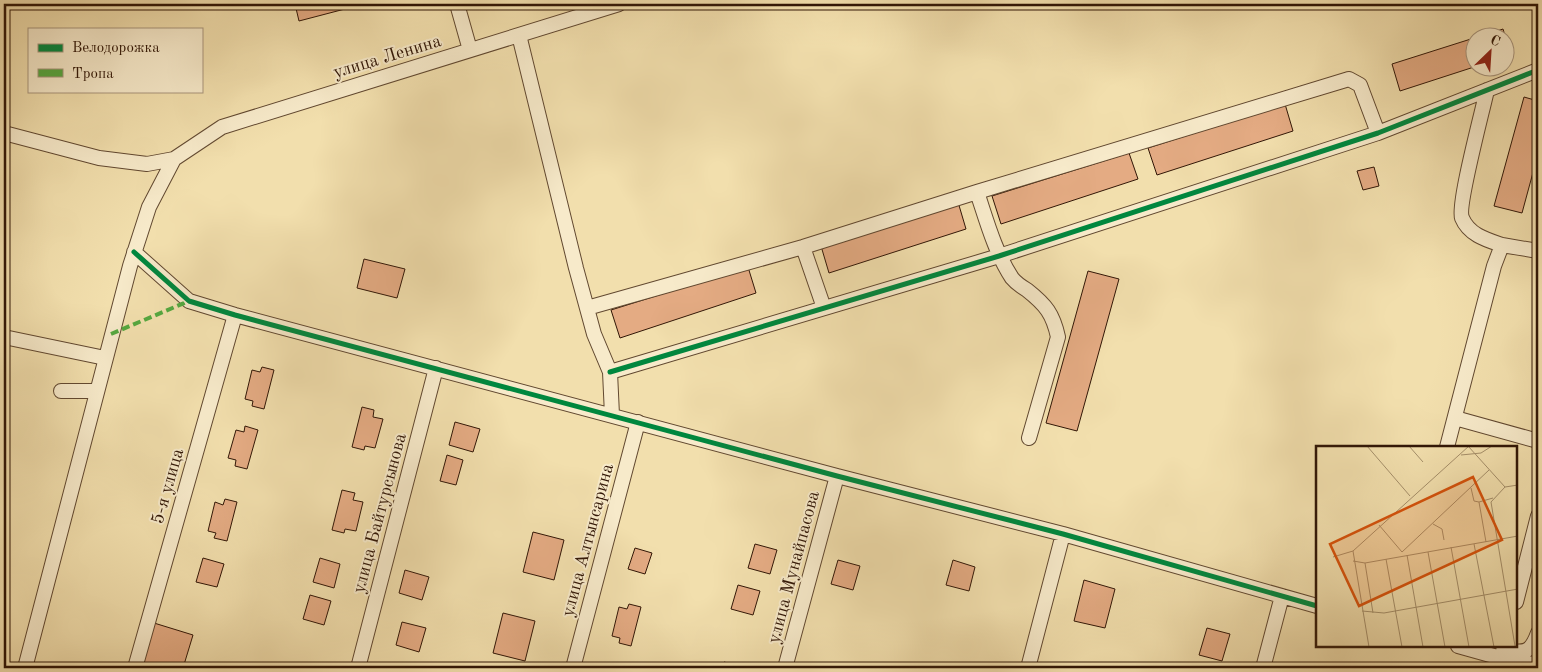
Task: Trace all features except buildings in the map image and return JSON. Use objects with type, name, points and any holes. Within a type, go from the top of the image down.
[{"type":"street","points":[[457,4],[470,50]]},
{"type":"street","name":"улица Ленина","points":[[174,159],[222,127],[619,4]]},
{"type":"street","points":[[519,35],[594,334],[610,372],[612,415]]},
{"type":"street","points":[[610,372],[998,256],[1378,133],[1538,70]]},
{"type":"street","points":[[587,308],[804,247],[977,192],[1349,79],[1360,85],[1378,133]]},
{"type":"street","points":[[1487,90],[1463,197],[1461,217],[1468,228],[1481,237],[1502,245],[1538,251]]},
{"type":"street","points":[[4,133],[99,158],[147,164],[174,159]]},
{"type":"street","points":[[24,668],[134,252],[149,207],[174,159]]},
{"type":"street","points":[[977,192],[998,256],[1014,281],[1039,299],[1049,310],[1055,323],[1058,337],[1029,438]]},
{"type":"street","points":[[1447,446],[1494,266],[1502,245]]},
{"type":"street","points":[[804,247],[824,308]]},
{"type":"street","points":[[134,252],[189,301],[235,315],[837,476],[1063,534],[1316,606]]},
{"type":"street","name":"5-я улица","points":[[135,668],[235,315]]},
{"type":"street","points":[[4,337],[105,358]]},
{"type":"street","name":"улица Байтурсынова","points":[[358,668],[436,368]]},
{"type":"street","points":[[61,391],[97,391]]},
{"type":"street","points":[[1455,418],[1538,441]]},
{"type":"street","name":"улица Алтынсарина","points":[[573,668],[638,422]]},
{"type":"street","name":"улица Мунайпасова","points":[[785,668],[837,476]]},
{"type":"street","points":[[1517,598],[1538,516]]},
{"type":"street","points":[[1028,668],[1063,534]]},
{"type":"street","points":[[1263,668],[1282,596]]},
{"type":"street","points":[[1501,656],[1526,652],[1532,648],[1538,633]]},
{"type":"street","points":[[1462,647],[1538,666]]},
{"type":"marked path","points":[[111,334],[189,301]]},
{"type":"cycle path","points":[[610,372],[999,256],[1378,133],[1538,70]]},
{"type":"cycle path","points":[[134,252],[189,301],[235,315],[837,476],[1063,534],[1316,606]]}]
